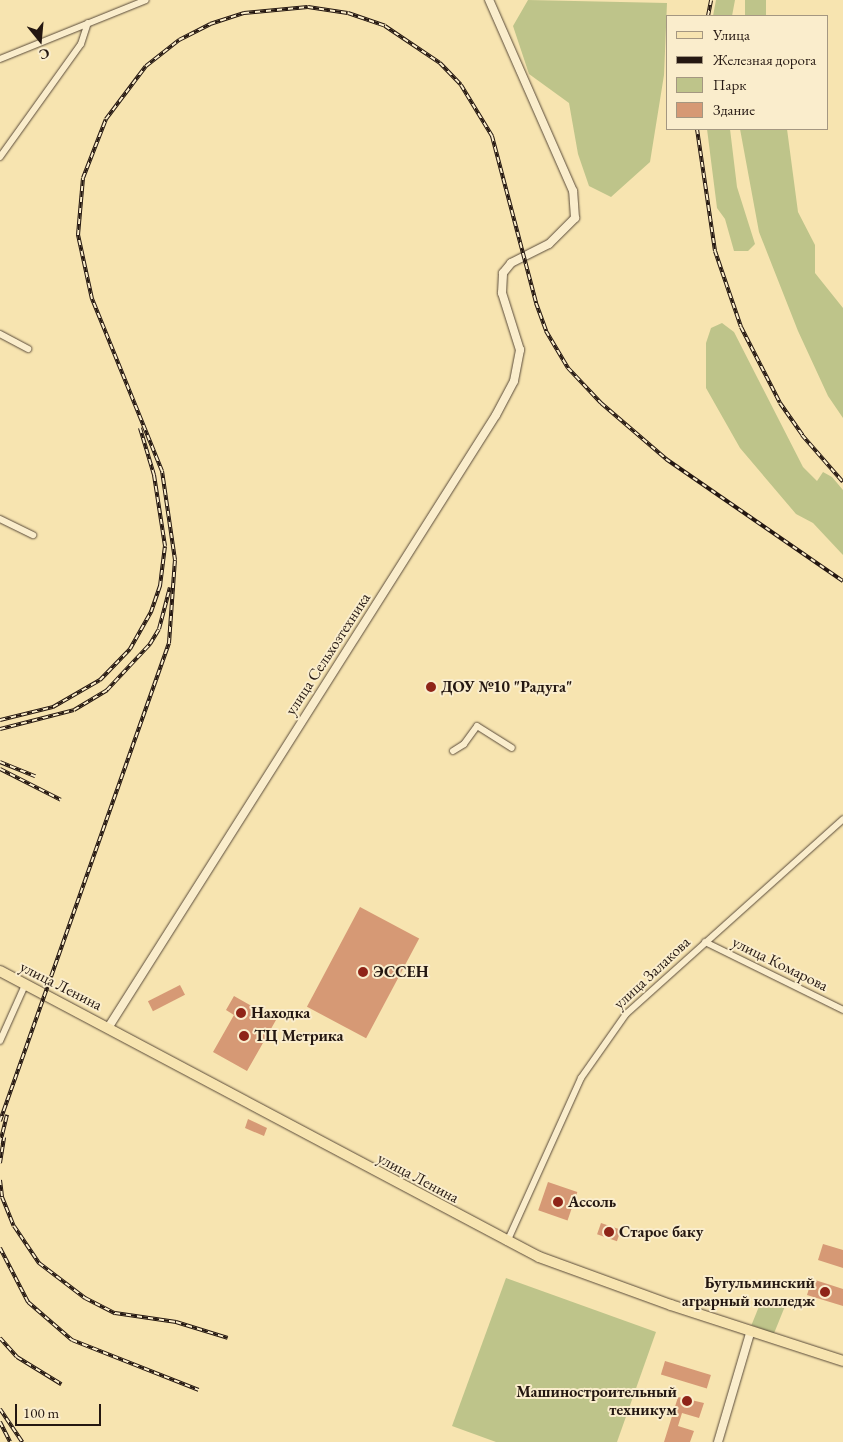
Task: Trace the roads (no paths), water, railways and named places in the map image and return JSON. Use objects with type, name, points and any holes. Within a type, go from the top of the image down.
[{"type":"main road","name":"улица Ленина","points":[[0,971],[507,1242],[595,1278],[750,1333],[843,1362]]},
{"type":"street","points":[[0,59],[146,0]]},
{"type":"street","name":"улица Сельхозтехника","points":[[108,1028],[496,415],[514,381],[520,350],[500,282],[511,263],[548,244],[567,230],[575,218],[577,205],[489,0]]},
{"type":"street","points":[[0,157],[81,44],[88,23]]},
{"type":"street","points":[[0,334],[28,349]]},
{"type":"street","points":[[0,519],[33,535]]},
{"type":"street","points":[[453,751],[464,744],[477,726],[512,748]]},
{"type":"street","name":"улица Залакова","points":[[507,1242],[581,1078],[626,1014],[843,819]]},
{"type":"street","name":"улица Комарова","points":[[705,942],[843,1010]]},
{"type":"street","points":[[0,1041],[25,985]]},
{"type":"street","points":[[718,1442],[750,1333]]},
{"type":"railway","points":[[708,15],[711,0]]},
{"type":"railway","points":[[0,1121],[169,643],[175,560],[162,471],[92,299],[78,235],[83,178],[106,119],[146,66],[179,40],[210,24],[244,13],[308,7],[348,13],[385,26],[440,63],[461,85],[492,136],[536,303],[546,331],[568,368],[601,403],[666,459],[843,581]]},
{"type":"railway","points":[[697,130],[715,251],[741,327],[780,403],[802,435],[843,482]]},
{"type":"railway","points":[[0,720],[53,707],[100,680],[130,649],[151,612],[160,586],[165,546],[154,475],[140,428]]},
{"type":"railway","points":[[0,729],[74,710],[107,690],[150,644],[159,629],[170,587]]},
{"type":"railway","points":[[0,762],[35,776]]},
{"type":"railway","points":[[0,769],[61,800]]},
{"type":"railway","points":[[0,1143],[7,1115]]},
{"type":"railway","points":[[0,1163],[4,1137]]},
{"type":"railway","points":[[0,1180],[2,1197],[14,1226],[39,1263],[85,1298],[115,1313],[176,1322],[228,1338]]},
{"type":"railway","points":[[0,1248],[28,1302],[72,1340],[199,1390]]},
{"type":"railway","points":[[0,1338],[17,1357],[61,1384]]},
{"type":"railway","points":[[0,1409],[22,1442]]},
{"type":"railway","points":[[0,1422],[10,1442]]},
{"type":"place","name":"ДОУ №10 \"Радуга\"","points":[[431,687]]},
{"type":"place","name":"ЭССЕН","points":[[363,972]]},
{"type":"place","name":"Находка","points":[[241,1013]]},
{"type":"place","name":"ТЦ Метрика","points":[[244,1036]]},
{"type":"place","name":"Ассоль","points":[[558,1202]]},
{"type":"place","name":"Старое баку","points":[[609,1232]]},
{"type":"place","name":"Бугульминский аграрный колледж","points":[[825,1292]]},
{"type":"place","name":"Машиностроительный техникум","points":[[687,1401]]}]
